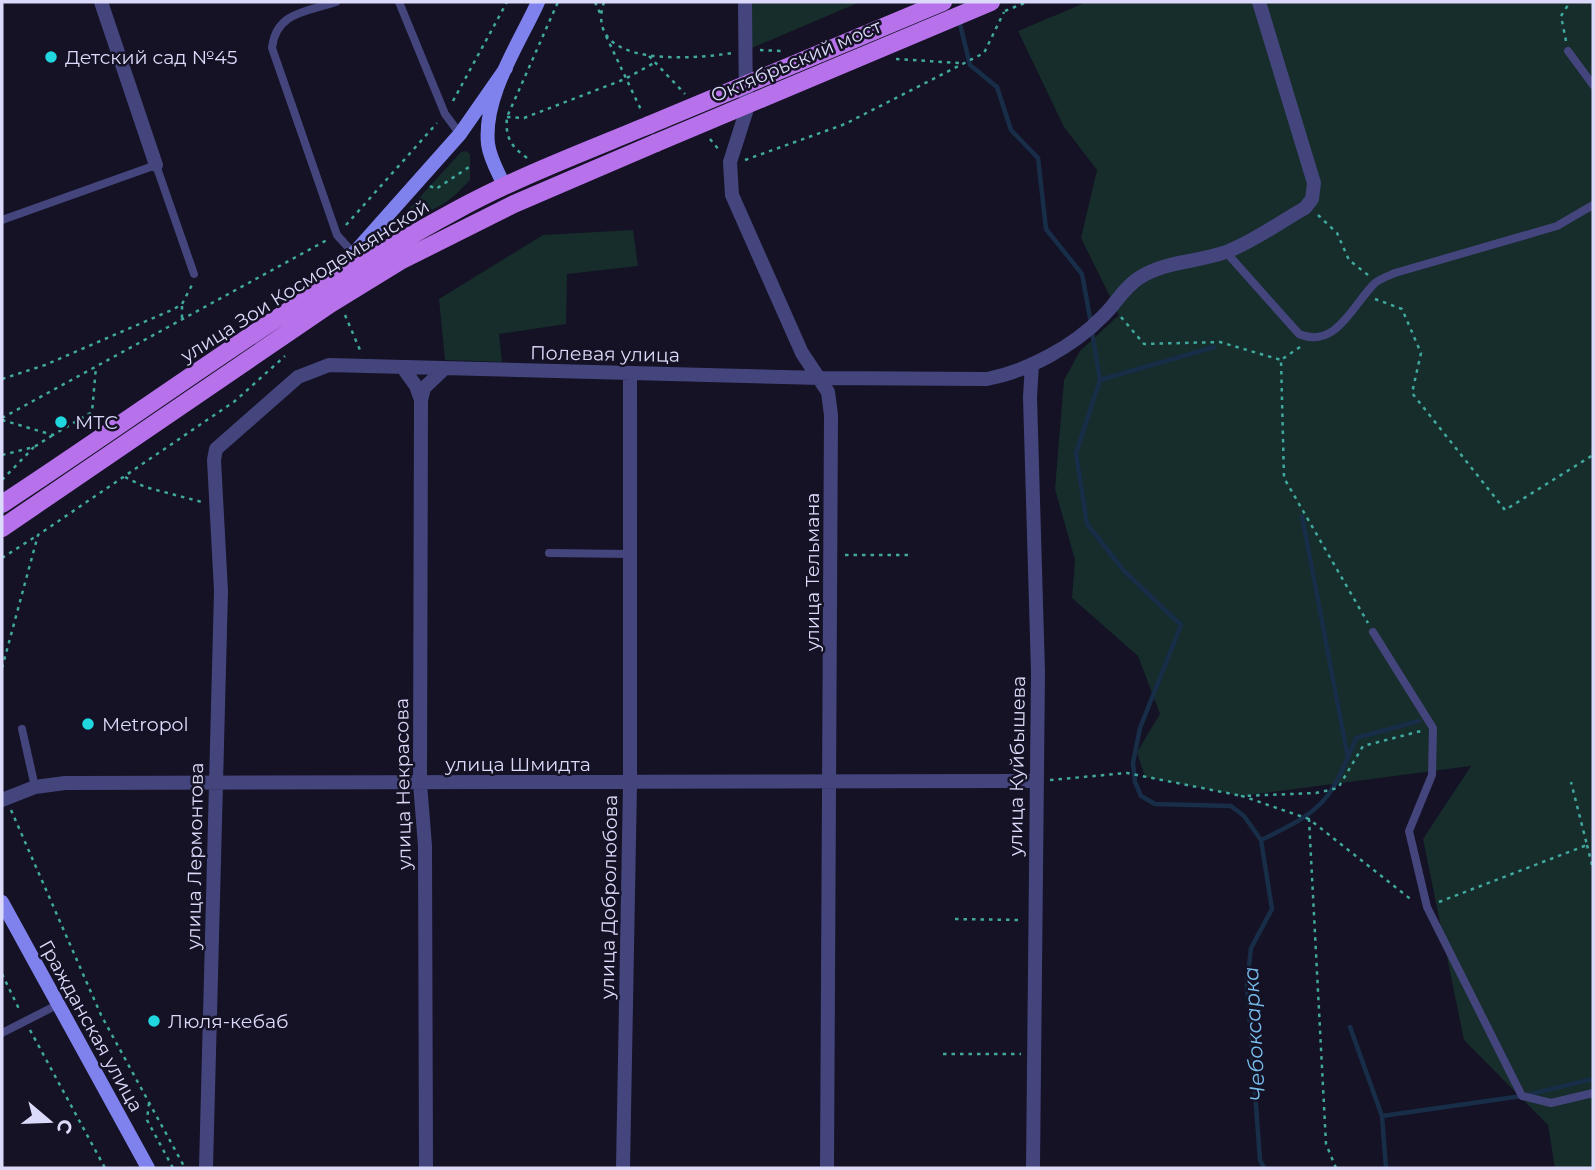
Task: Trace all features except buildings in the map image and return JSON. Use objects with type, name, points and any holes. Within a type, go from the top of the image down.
[{"type":"main road","points":[[319,293],[460,134],[506,68],[538,2]]},
{"type":"main road","name":"Октябрьский мост","points":[[645,118],[943,2]]},
{"type":"main road","name":"Октябрьский мост","points":[[514,204],[991,2]]},
{"type":"main road","points":[[506,68],[488,133],[490,152],[514,204]]},
{"type":"main road","name":"улица Зои Космодемьянской","points":[[2,504],[319,293],[413,234],[504,185],[645,118]]},
{"type":"main road","name":"улица Зои Космодемьянской","points":[[2,528],[330,304],[400,261],[514,204]]},
{"type":"main road","name":"Гражданская улица","points":[[2,902],[148,1168]]},
{"type":"street","points":[[101,2],[156,165]]},
{"type":"street","name":"улица Тельмана","points":[[745,2],[746,112],[730,162],[732,195],[802,353],[828,392],[831,415],[827,1168]]},
{"type":"street","points":[[1259,2],[1314,183],[1312,199],[1305,208]]},
{"type":"street","name":"Полевая улица","points":[[214,460],[216,449],[298,377],[329,365],[821,378],[987,379],[1009,374],[1032,364],[1101,318],[1122,291],[1140,277],[1168,265],[1226,252],[1305,208]]},
{"type":"street","name":"улица Куйбышева","points":[[1032,364],[1030,397],[1038,672],[1033,1168]]},
{"type":"street","name":"улица Некрасова","points":[[403,368],[416,386],[421,400],[420,783],[425,846],[426,1168]]},
{"type":"street","points":[[421,400],[432,379],[444,369]]},
{"type":"street","name":"улица Добролюбова","points":[[623,1168],[630,784],[630,373]]},
{"type":"street","name":"улица Лермонтова","points":[[206,1168],[221,591],[214,460]]},
{"type":"street","name":"улица Шмидта","points":[[4,799],[35,787],[65,783],[630,784],[1036,781]]},
{"type":"lane","points":[[336,2],[284,19],[274,32],[272,48],[337,234],[354,254]]},
{"type":"lane","points":[[399,2],[445,114],[460,134]]},
{"type":"lane","points":[[1568,51],[1593,85]]},
{"type":"lane","points":[[2,220],[156,165],[194,274]]},
{"type":"lane","points":[[1226,252],[1299,334],[1311,339],[1327,336],[1333,331],[1376,282],[1395,273],[1557,226],[1593,205]]},
{"type":"lane","points":[[549,552],[630,554]]},
{"type":"lane","points":[[1373,632],[1433,727],[1432,775],[1409,831],[1427,906],[1522,1096],[1551,1103],[1593,1093]]},
{"type":"lane","points":[[22,729],[35,787]]},
{"type":"lane","points":[[2,1033],[57,1005]]},
{"type":"path","points":[[2,419],[337,234],[445,114],[466,81],[507,2]]},
{"type":"path","points":[[534,159],[527,158],[511,146],[506,131],[507,117],[558,2]]},
{"type":"path","points":[[595,2],[625,79],[645,118]]},
{"type":"path","points":[[600,13],[604,2]]},
{"type":"path","points":[[730,162],[845,124],[984,53],[1010,2]]},
{"type":"path","points":[[1568,51],[1561,16],[1570,2]]},
{"type":"path","points":[[606,34],[635,55],[716,55],[747,50]]},
{"type":"path","points":[[507,117],[524,118],[625,79],[654,63],[649,56]]},
{"type":"path","points":[[505,149],[511,146]]},
{"type":"path","points":[[430,186],[436,189],[472,165]]},
{"type":"path","points":[[1305,208],[1337,233],[1349,260],[1376,282]]},
{"type":"path","points":[[182,318],[182,304],[191,289],[194,274]]},
{"type":"path","points":[[1365,296],[1402,309],[1421,353],[1412,393],[1505,510],[1593,455]]},
{"type":"path","points":[[2,379],[46,365],[182,304]]},
{"type":"path","points":[[345,315],[366,366]]},
{"type":"path","points":[[1101,318],[1119,316],[1144,344],[1220,342],[1281,360]]},
{"type":"path","points":[[1281,360],[1311,339]]},
{"type":"path","points":[[1281,360],[1284,478],[1373,632]]},
{"type":"path","points":[[2,480],[34,447],[92,412],[96,366]]},
{"type":"path","points":[[2,419],[53,435]]},
{"type":"path","points":[[2,455],[34,447]]},
{"type":"path","points":[[125,477],[145,487],[218,506]]},
{"type":"path","points":[[2,558],[38,535]]},
{"type":"path","points":[[831,555],[912,555]]},
{"type":"path","points":[[1242,796],[1316,793],[1336,787],[1363,746],[1433,727]]},
{"type":"path","points":[[1036,781],[1127,773],[1242,796],[1307,818],[1411,901],[1427,906],[1587,845]]},
{"type":"path","points":[[1571,782],[1593,869]]},
{"type":"path","points":[[4,799],[101,1015],[185,1168]]},
{"type":"path","points":[[1307,818],[1326,1144],[1335,1168]]},
{"type":"path","points":[[955,919],[1035,920]]},
{"type":"path","points":[[2,974],[105,1168]]},
{"type":"path","points":[[943,1054],[1035,1054]]},
{"type":"path","points":[[149,1103],[147,1120],[173,1168]]},
{"type":"green space","points":[[745,2],[860,2],[747,50]]},
{"type":"green space","points":[[1087,2],[1593,2],[1593,1168],[1555,1168],[1548,1125],[1464,1040],[1423,839],[1471,766],[1242,796],[1145,777],[1137,752],[1160,714],[1138,656],[1072,598],[1075,560],[1055,489],[1064,380],[1080,351],[1119,315],[1081,238],[1097,170],[1064,127],[1018,31]]},
{"type":"green space","points":[[461,152],[470,154],[470,180],[436,208],[410,214],[409,209]]},
{"type":"green space","points":[[633,230],[638,266],[567,274],[566,324],[499,334],[502,362],[445,360],[439,299],[543,235]]},
{"type":"waterway","name":"Чебоксарка","points":[[959,20],[970,65],[997,87],[1011,130],[1038,158],[1046,229],[1082,274],[1091,323]]},
{"type":"waterway","name":"Чебоксарка","points":[[1092,332],[1100,380],[1076,453],[1087,524],[1124,571],[1181,625],[1140,728],[1133,763],[1135,782],[1141,796],[1155,804],[1231,806],[1244,816],[1261,840],[1272,909],[1251,948],[1247,983],[1260,1160],[1264,1168]]},
{"type":"waterway","points":[[1100,380],[1214,347]]},
{"type":"waterway","points":[[1302,516],[1348,758]]},
{"type":"waterway","points":[[1261,840],[1299,820],[1322,802],[1339,777],[1356,738],[1419,721]]},
{"type":"waterway","points":[[1350,1027],[1382,1116],[1386,1168]]},
{"type":"waterway","points":[[1382,1116],[1522,1096],[1593,1079]]},
{"type":"place","name":"Детский сад №45","points":[[51,57]]},
{"type":"place","name":"МТС","points":[[61,422]]},
{"type":"place","name":"Metropol","points":[[88,724]]},
{"type":"place","name":"Люля-кебаб","points":[[154,1021]]}]
